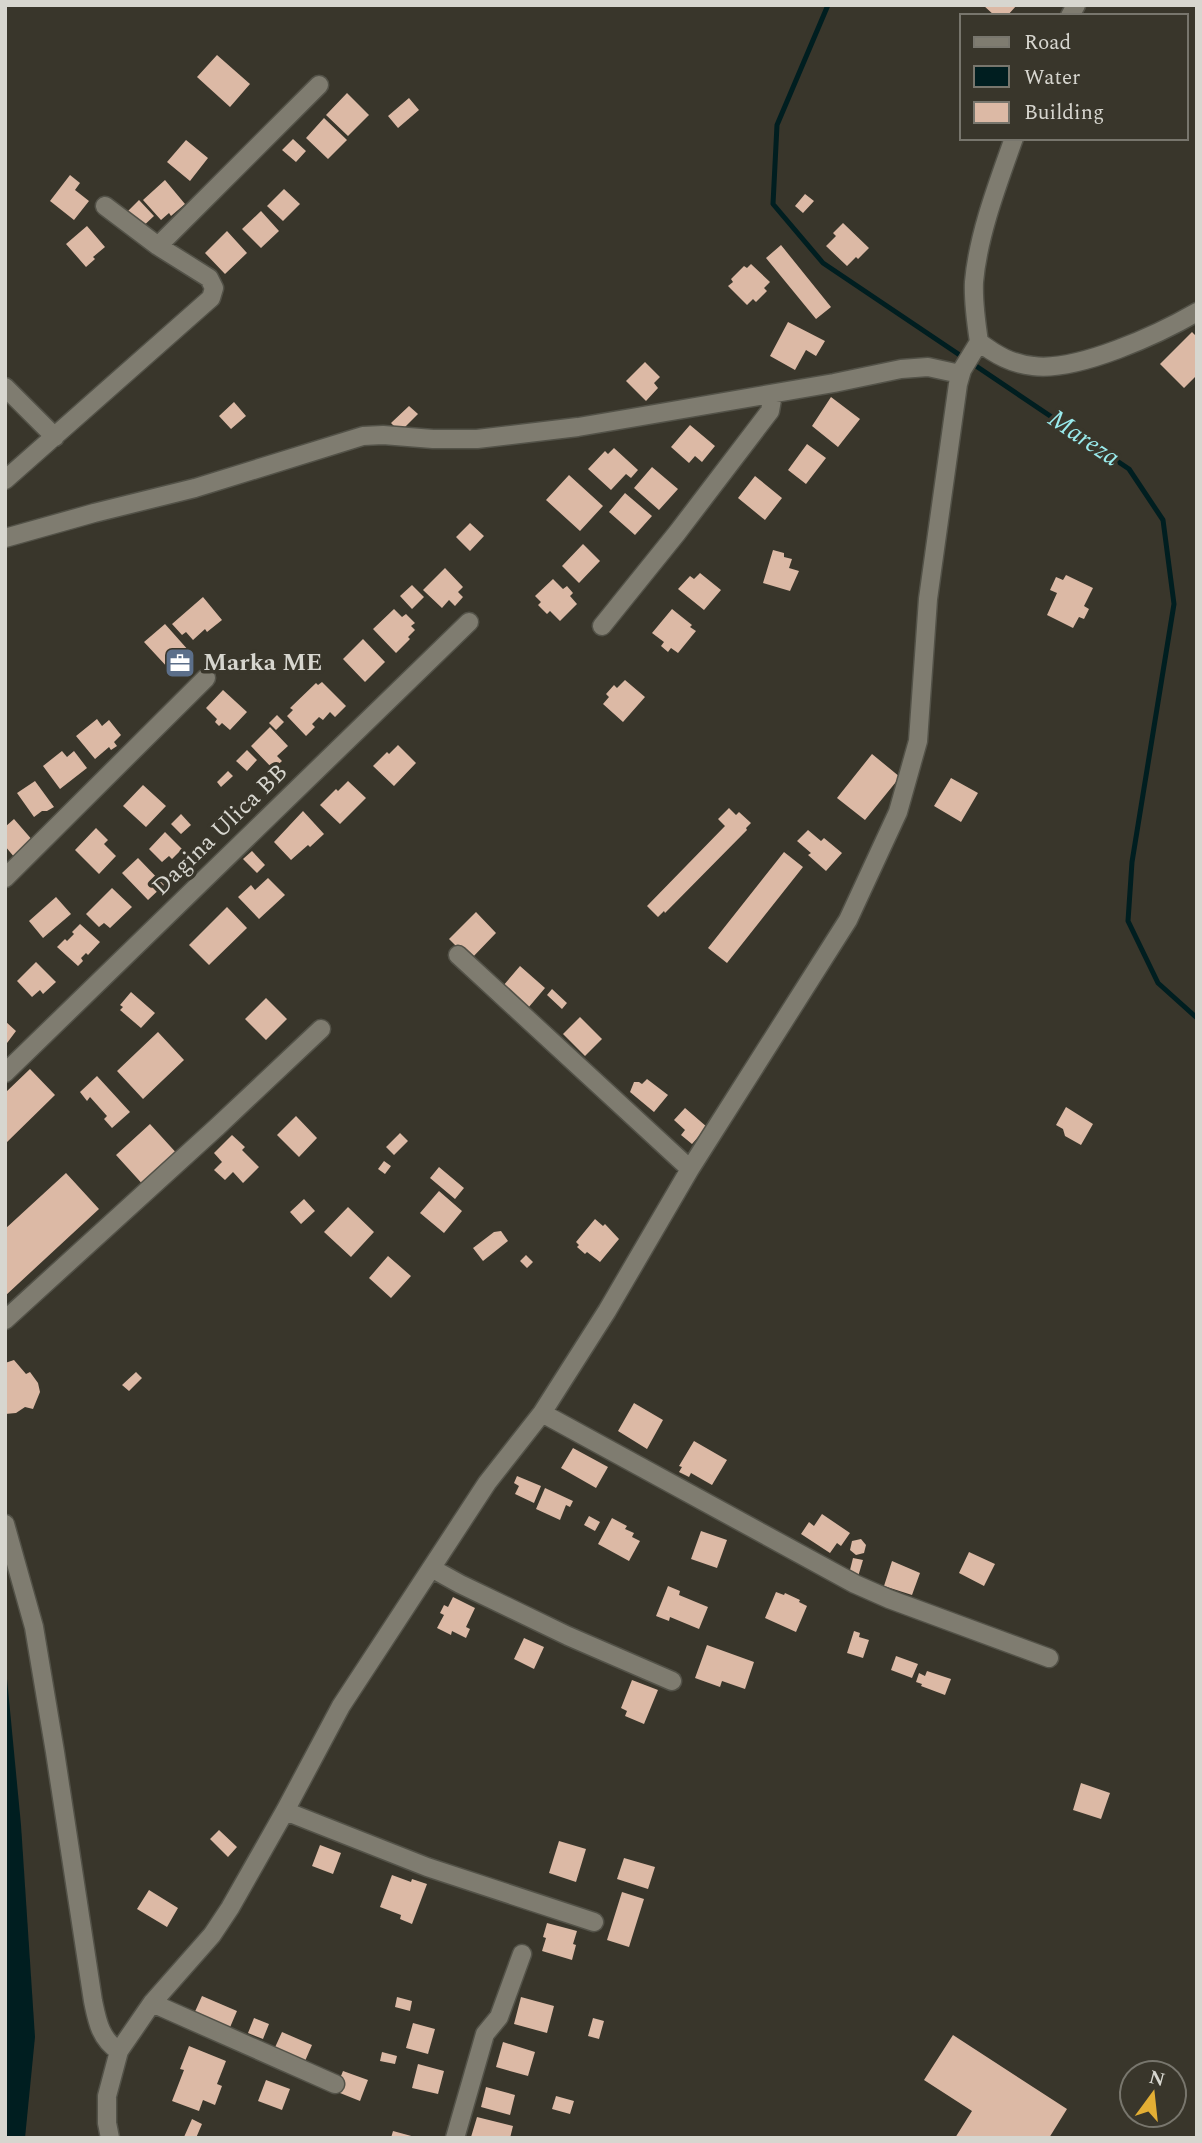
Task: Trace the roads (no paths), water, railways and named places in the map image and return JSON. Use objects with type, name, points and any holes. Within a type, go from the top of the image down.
[{"type":"street","points":[[158,246],[319,85]]},
{"type":"street","points":[[110,2138],[107,2096],[119,2051],[152,2003],[212,1935],[230,1908],[341,1706],[487,1483],[542,1413],[607,1311],[690,1170],[848,920],[898,812],[921,725],[928,599],[961,372],[976,348],[976,269],[982,238],[1013,140]]},
{"type":"street","points":[[5,480],[211,298],[214,288],[209,278],[158,246],[105,206]]},
{"type":"street","points":[[976,348],[1014,362],[1048,367],[1119,349],[1197,312]]},
{"type":"street","points":[[5,538],[195,488],[363,436],[477,439],[578,427],[914,368],[961,372]]},
{"type":"street","points":[[5,387],[55,437]]},
{"type":"street","points":[[602,626],[770,411],[774,394]]},
{"type":"street","name":"Dagina Ulica BB","points":[[5,1073],[469,622]]},
{"type":"street","points":[[5,878],[206,678]]},
{"type":"street","points":[[458,955],[690,1170]]},
{"type":"street","points":[[5,1320],[321,1029]]},
{"type":"street","points":[[542,1413],[855,1584],[1049,1658]]},
{"type":"street","points":[[5,1524],[34,1627],[93,2001],[100,2029],[119,2051]]},
{"type":"street","points":[[433,1569],[568,1636],[672,1681]]},
{"type":"street","points":[[285,1811],[427,1867],[594,1922]]},
{"type":"street","points":[[455,2138],[485,2034],[499,2017],[522,1954]]},
{"type":"street","points":[[152,2003],[335,2084]]},
{"type":"water","points":[[5,1658],[21,1825],[35,2037],[25,2138],[5,2138]]},
{"type":"waterway","name":"Mareza","points":[[828,5],[777,125],[773,204],[823,263],[1129,469],[1163,520],[1174,604],[1132,862],[1128,921],[1158,983],[1197,1018]]},
{"type":"place","name":"Marka ME","points":[[180,663]]}]
